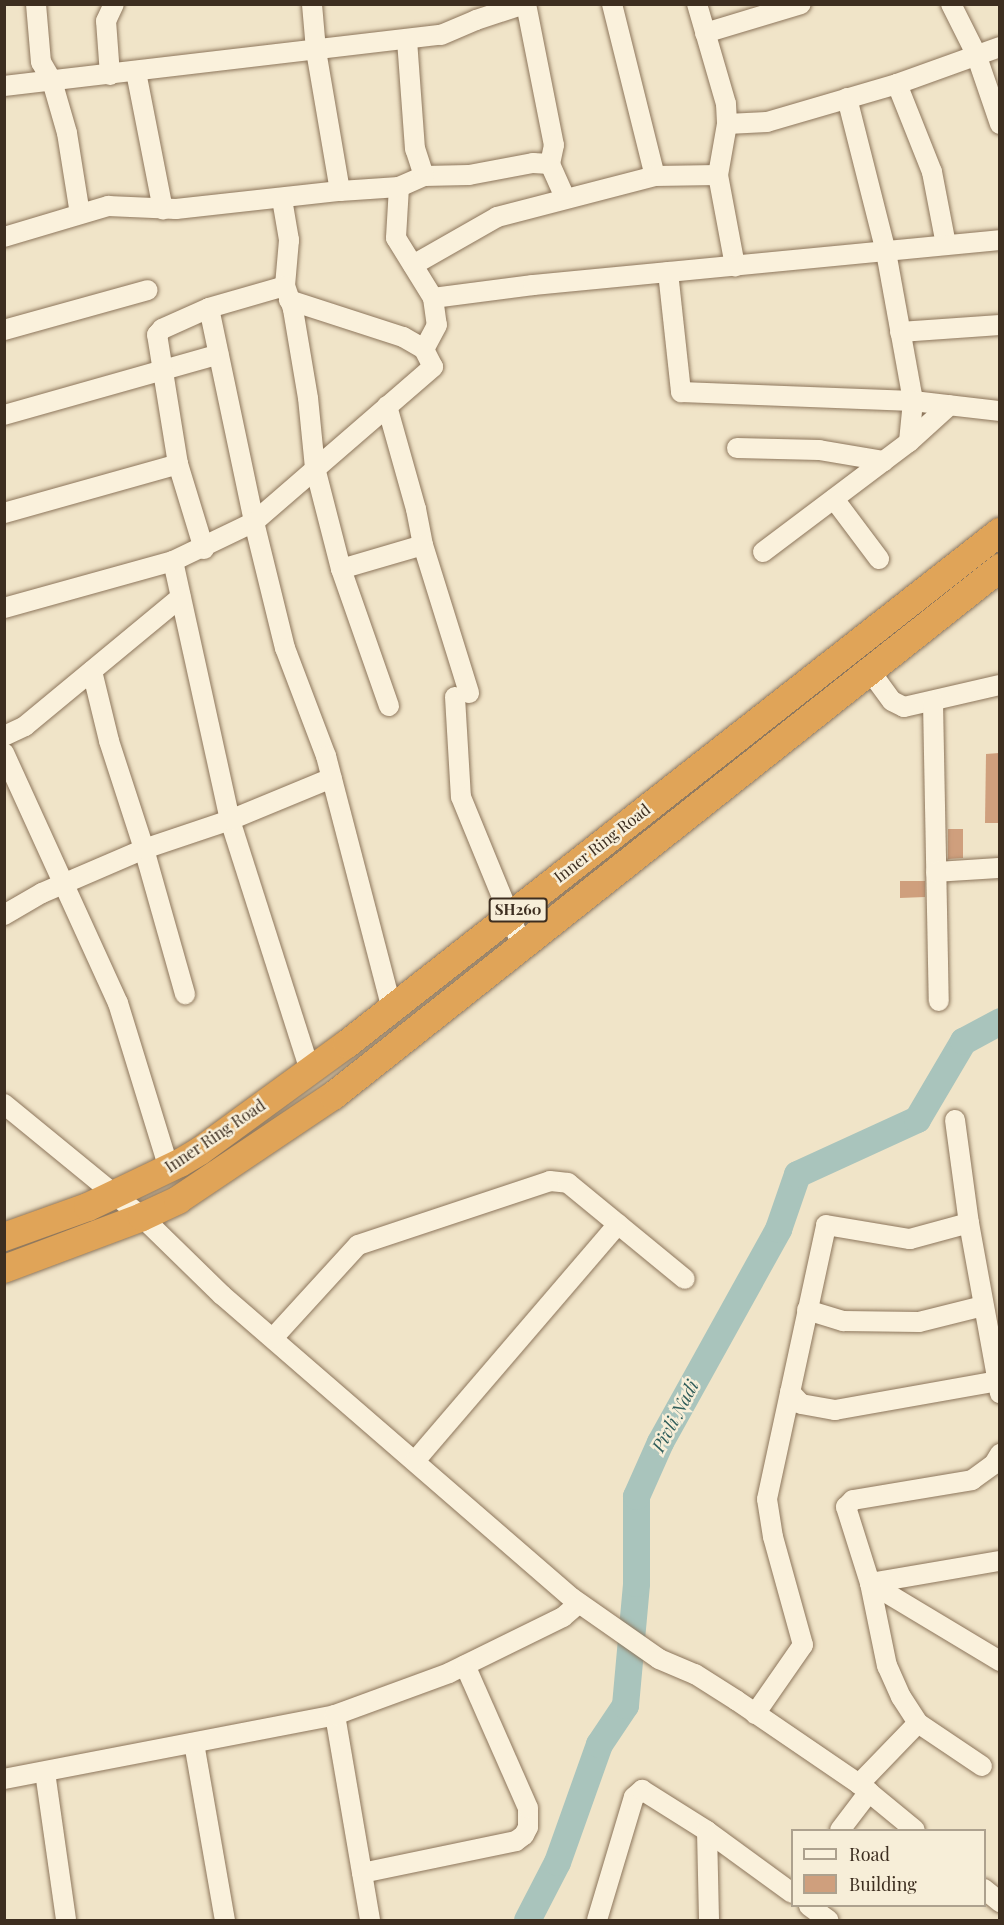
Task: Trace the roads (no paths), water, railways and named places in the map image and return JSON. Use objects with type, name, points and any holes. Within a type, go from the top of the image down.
[{"type":"highway","name":"Inner Ring Road","points":[[4,1237],[114,1195],[200,1151],[392,1010],[999,532]]},
{"type":"highway","name":"Inner Ring Road","points":[[4,1269],[142,1217],[178,1200],[333,1096],[999,568]]},
{"type":"street","points":[[36,4],[41,62],[52,81],[67,133],[80,214]]},
{"type":"street","points":[[110,75],[106,21],[114,4]]},
{"type":"street","points":[[312,4],[316,50],[340,191]]},
{"type":"street","points":[[4,86],[441,35],[476,20],[526,4],[554,145],[550,164],[565,198]]},
{"type":"street","points":[[612,4],[655,176]]},
{"type":"street","points":[[697,4],[726,104],[727,124],[718,175],[735,266]]},
{"type":"street","points":[[705,33],[801,4]]},
{"type":"street","points":[[951,4],[976,54],[999,124]]},
{"type":"street","points":[[407,39],[415,149],[424,176]]},
{"type":"street","points":[[727,124],[767,122],[897,84],[999,47]]},
{"type":"street","points":[[136,72],[163,209]]},
{"type":"street","points":[[897,84],[932,172],[946,245]]},
{"type":"street","points":[[847,98],[886,252],[913,401],[909,442]]},
{"type":"street","points":[[4,237],[108,206],[163,209],[282,199],[340,191],[399,187],[424,176],[469,174],[533,164],[550,164]]},
{"type":"street","points":[[413,265],[497,218],[565,198],[655,176],[718,175]]},
{"type":"street","points":[[399,187],[396,238],[433,298],[437,325],[424,349]]},
{"type":"street","points":[[282,199],[290,240],[287,293],[308,398],[315,468],[341,569],[389,706]]},
{"type":"street","points":[[433,298],[533,285],[999,240]]},
{"type":"street","points":[[668,272],[681,392],[913,401],[999,411]]},
{"type":"street","points":[[4,330],[148,290]]},
{"type":"street","points":[[4,608],[173,561],[204,549],[254,522],[433,367],[424,349],[403,337],[287,293],[209,308],[159,333],[162,371],[178,464],[204,549]]},
{"type":"street","points":[[209,308],[254,522],[285,648],[332,778],[392,1010]]},
{"type":"street","points":[[900,332],[999,325]]},
{"type":"street","points":[[4,415],[219,354]]},
{"type":"street","points":[[763,552],[909,442],[950,405]]},
{"type":"street","points":[[387,406],[416,509],[462,695],[461,797],[508,917],[522,946]]},
{"type":"street","points":[[737,448],[819,450],[884,461]]},
{"type":"street","points":[[4,513],[178,464]]},
{"type":"street","points":[[834,499],[879,559]]},
{"type":"street","points":[[341,569],[423,544]]},
{"type":"street","points":[[173,561],[230,820],[310,1071]]},
{"type":"street","points":[[4,736],[25,726],[181,597]]},
{"type":"street","points":[[92,670],[109,741],[144,849],[185,994]]},
{"type":"street","points":[[870,671],[892,700],[904,707],[999,685]]},
{"type":"street","points":[[933,702],[939,1001]]},
{"type":"street","points":[[4,753],[66,884],[118,1004],[169,1168]]},
{"type":"street","points":[[4,915],[42,893],[144,849],[230,820],[332,778]]},
{"type":"street","points":[[936,872],[999,868]]},
{"type":"street","points":[[4,1104],[142,1217],[222,1294],[579,1603],[659,1659],[695,1674],[755,1714],[864,1788],[914,1829]]},
{"type":"street","points":[[793,1401],[835,1410],[998,1387],[969,1223],[955,1120]]},
{"type":"street","points":[[273,1338],[358,1245],[559,1180],[568,1183],[685,1279]]},
{"type":"street","points":[[755,1714],[803,1645],[773,1538],[766,1499],[793,1401],[807,1310],[826,1225],[910,1239],[969,1223]]},
{"type":"street","points":[[415,1461],[618,1224]]},
{"type":"street","points":[[807,1310],[843,1321],[919,1322],[983,1306]]},
{"type":"street","points":[[982,1766],[918,1723],[901,1697],[887,1666],[870,1583],[846,1507],[853,1500],[972,1480],[993,1464],[999,1454]]},
{"type":"street","points":[[870,1583],[999,1561]]},
{"type":"street","points":[[870,1583],[999,1661]]},
{"type":"street","points":[[4,1779],[335,1715],[465,1665],[563,1617],[579,1603]]},
{"type":"street","points":[[362,1873],[516,1840],[524,1835],[528,1827],[528,1808],[465,1665]]},
{"type":"street","points":[[335,1715],[370,1920]]},
{"type":"street","points":[[841,1829],[864,1788],[918,1723]]},
{"type":"street","points":[[194,1743],[225,1920]]},
{"type":"street","points":[[45,1772],[66,1920]]},
{"type":"street","points":[[597,1920],[638,1791],[642,1790],[707,1831],[791,1892]]},
{"type":"street","points":[[707,1831],[709,1920]]},
{"type":"street","points":[[986,1891],[999,1902]]},
{"type":"street","points":[[812,1907],[828,1920]]},
{"type":"waterway","name":"Pivli Nadi","points":[[527,1920],[557,1862],[599,1744],[625,1705],[636,1583],[636,1496],[660,1442],[778,1229],[797,1174],[917,1119],[963,1041],[1000,1021]]}]
